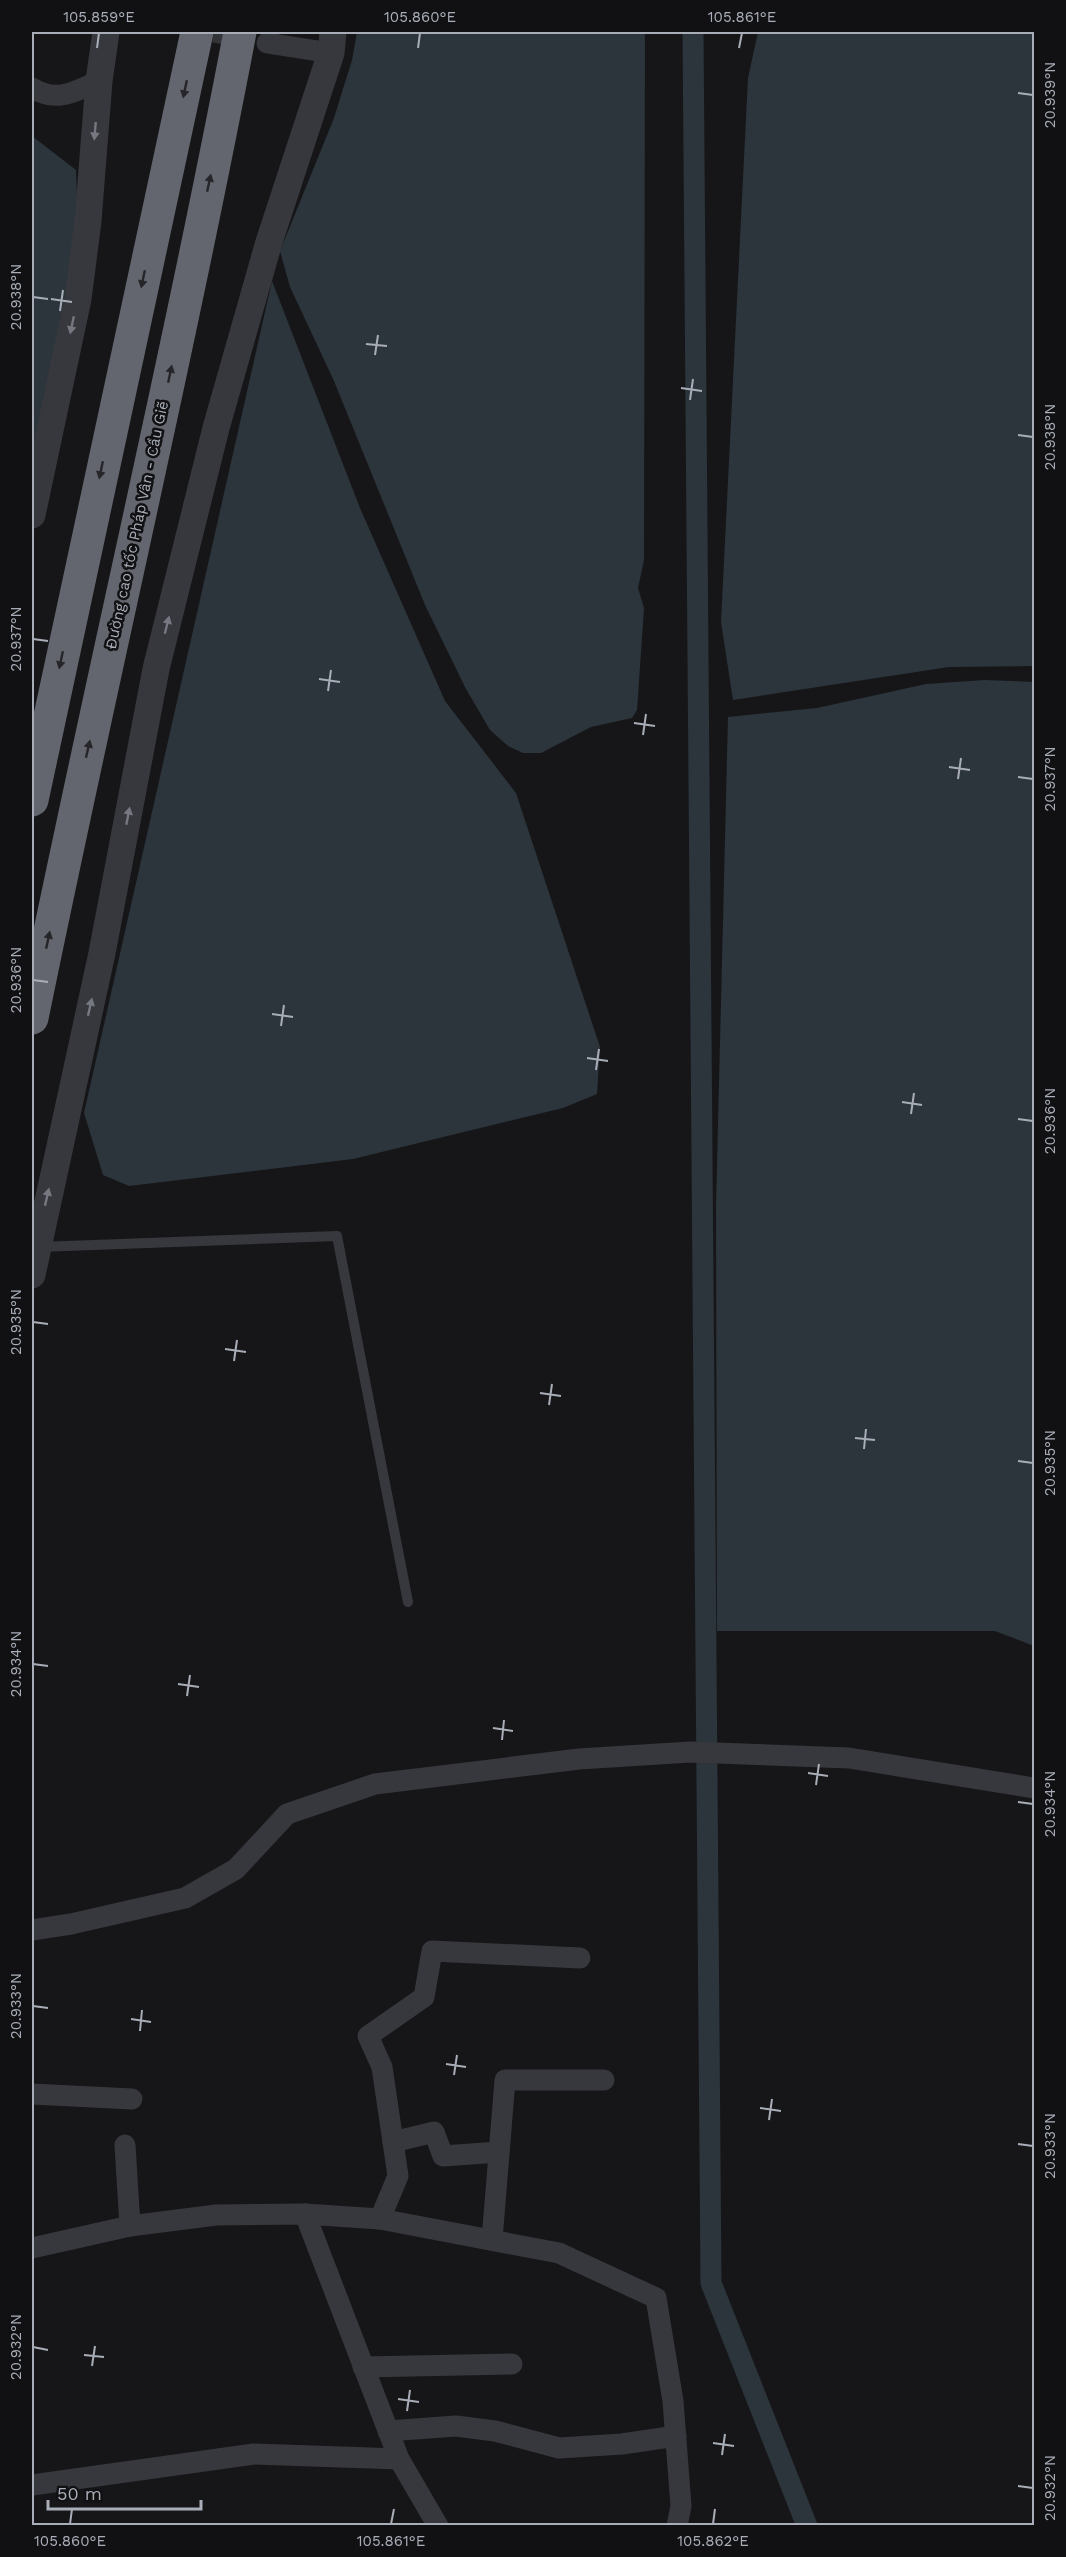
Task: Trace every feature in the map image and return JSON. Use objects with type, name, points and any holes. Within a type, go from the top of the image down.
[{"type":"highway","points":[[32,800],[197,32]]},
{"type":"highway","name":"Đường cao tốc Pháp Vân - Cầu Giẽ","points":[[32,1018],[75,805],[149,475],[253,37]]},
{"type":"street","points":[[32,515],[78,299],[88,221],[99,81],[106,32]]},
{"type":"street","points":[[32,1275],[36,1247],[102,953],[159,658],[216,428],[259,274],[332,42],[253,37]]},
{"type":"street","points":[[32,88],[45,95],[70,94],[99,81]]},
{"type":"street","points":[[32,1930],[71,1924],[185,1898],[236,1869],[287,1814],[375,1784],[579,1759],[690,1752],[849,1758],[1035,1788]]},
{"type":"street","points":[[380,2219],[398,2176],[382,2067],[368,2036],[424,1997],[432,1951],[580,1958]]},
{"type":"street","points":[[492,2240],[505,2080],[604,2080]]},
{"type":"street","points":[[32,2094],[132,2099]]},
{"type":"street","points":[[393,2142],[434,2132],[443,2156],[499,2152]]},
{"type":"street","points":[[125,2145],[130,2226]]},
{"type":"street","points":[[305,2214],[399,2459],[438,2526]]},
{"type":"street","points":[[32,2248],[130,2226],[216,2215],[305,2214],[380,2219],[559,2253],[656,2298],[673,2401],[681,2506],[677,2526]]},
{"type":"street","points":[[363,2367],[512,2364]]},
{"type":"street","points":[[388,2431],[456,2426],[495,2432],[559,2448],[622,2444],[676,2436]]},
{"type":"street","points":[[32,2485],[254,2454],[399,2459]]},
{"type":"lane","points":[[36,1247],[338,1236],[408,1602]]},
{"type":"shaded area","points":[[357,32],[645,32],[644,560],[638,588],[644,608],[637,710],[632,718],[591,727],[541,753],[523,753],[508,746],[490,730],[466,689],[425,605],[334,381],[290,287],[280,251],[334,118],[352,60]]},
{"type":"shaded area","points":[[758,32],[1034,32],[1034,666],[949,667],[733,700],[721,622],[748,78]]},
{"type":"shaded area","points":[[32,136],[76,170],[78,225],[68,311],[32,462]]},
{"type":"shaded area","points":[[272,281],[360,508],[445,701],[516,793],[600,1047],[597,1094],[563,1108],[353,1159],[129,1186],[103,1175],[84,1113]]},
{"type":"shaded area","points":[[985,680],[1034,682],[1034,1646],[995,1631],[717,1631],[716,1206],[728,717],[817,708],[926,684]]},
{"type":"waterway","points":[[693,32],[711,2283],[807,2526]]},
{"type":"tunnel","points":[[214,32],[252,39]]}]
